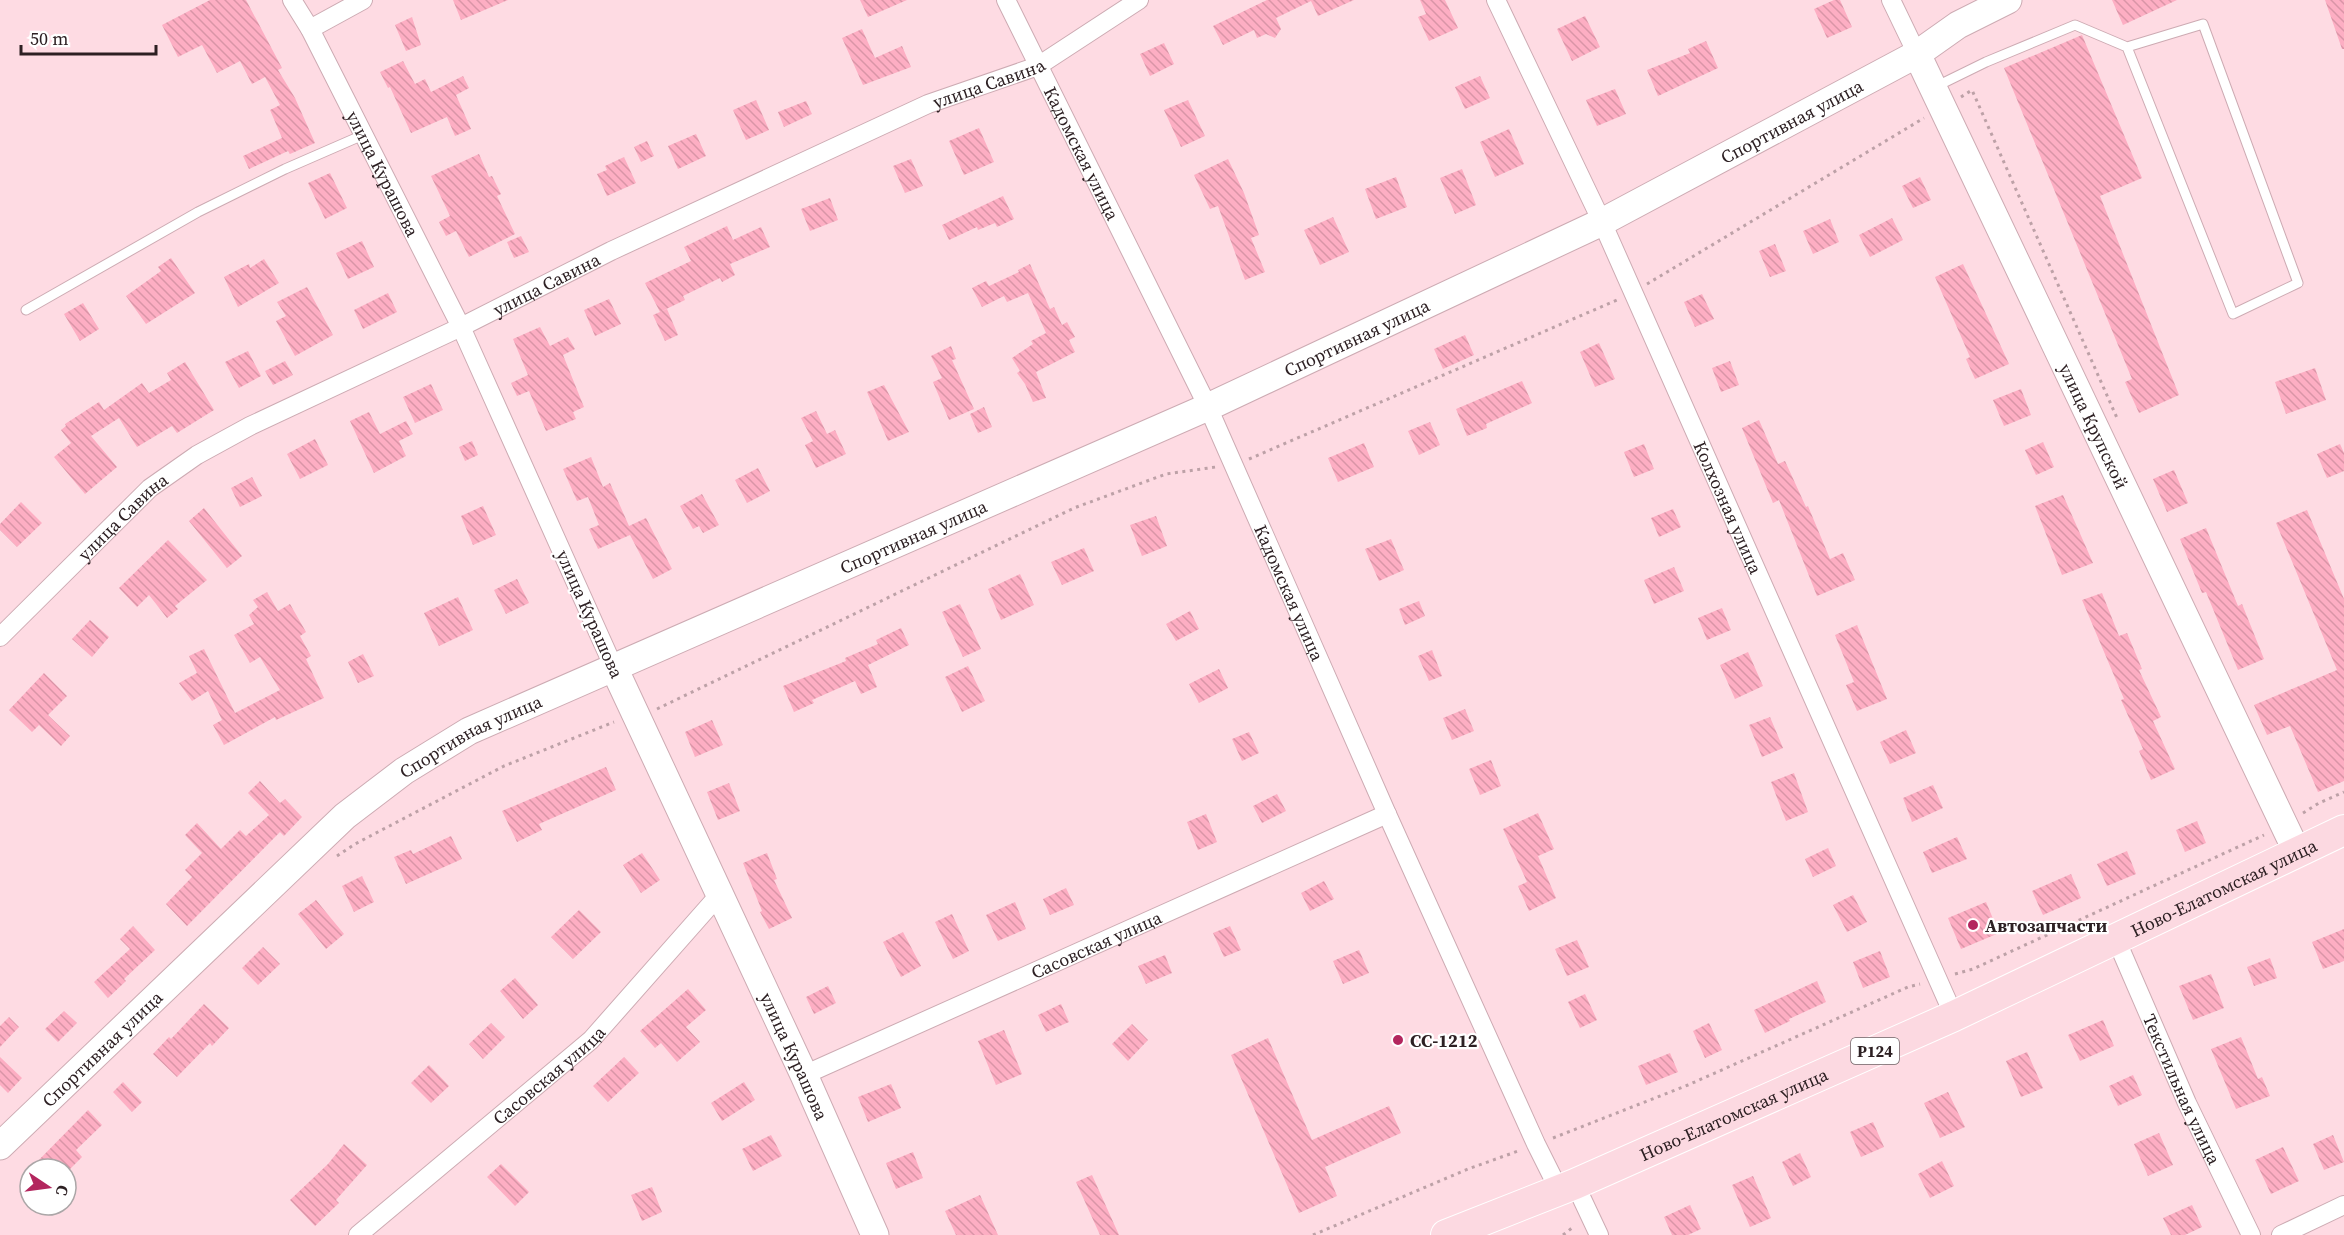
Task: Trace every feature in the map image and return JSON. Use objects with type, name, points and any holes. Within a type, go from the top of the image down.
[{"type":"main road","name":"Ново-Елатомская улица","points":[[1446,1235],[1567,1187],[1954,1016],[2116,939],[2291,839],[2344,830]]},
{"type":"street","name":"улица Курашова","points":[[292,0],[310,29],[461,327],[614,668],[804,1075],[875,1235]]},
{"type":"street","points":[[310,29],[363,0]]},
{"type":"street","name":"Кадомская улица","points":[[1006,0],[1208,407],[1387,814],[1536,1144],[1599,1235]]},
{"type":"street","name":"улица Савина","points":[[0,636],[150,488],[197,455],[250,426],[461,327],[611,251],[928,104],[1038,66],[1139,0]]},
{"type":"street","name":"Колхозная улица","points":[[1496,0],[1602,222],[1954,1016]]},
{"type":"street","name":"улица Крупской","points":[[1892,0],[2291,839]]},
{"type":"street","name":"Спортивная улица","points":[[0,1146],[345,816],[404,771],[469,731],[1208,407],[1602,222],[1917,54],[1958,25],[2008,0]]},
{"type":"street","name":"Сасовская улица","points":[[804,1075],[1387,814]]},
{"type":"street","name":"Сасовская улица","points":[[358,1235],[591,1040],[719,895]]},
{"type":"street","name":"Текстильная улица","points":[[2116,939],[2187,1103],[2251,1235]]},
{"type":"street","points":[[2281,1235],[2344,1205]]},
{"type":"lane","points":[[1933,88],[1986,62],[2075,25],[2127,47],[2203,24],[2298,283],[2233,314],[2127,47]]},
{"type":"lane","points":[[26,310],[198,212],[285,169],[363,135]]},
{"type":"path","points":[[1313,1235],[1468,1169],[1688,1085],[1908,987],[1973,969],[2291,839],[2319,803],[2344,792]]},
{"type":"path","points":[[1563,1235],[1572,1228]]},
{"type":"building","points":[[210,0],[246,0],[282,68],[278,70],[295,98],[315,143],[290,154],[288,151],[249,169],[243,156],[282,138],[270,110],[280,105],[265,77],[252,84],[240,61],[217,73],[202,45],[178,57],[162,25]]},
{"type":"building","points":[[453,0],[508,0],[461,20]]},
{"type":"building","points":[[860,0],[907,0],[868,17]]},
{"type":"building","points":[[1267,0],[1354,0],[1318,16],[1311,1],[1276,18],[1281,29],[1275,38],[1266,34],[1257,38],[1254,30],[1223,45],[1213,26]]},
{"type":"building","points":[[1420,0],[1445,0],[1458,28],[1429,41],[1418,17],[1426,14]]},
{"type":"building","points":[[1834,0],[1840,0],[1852,27],[1827,38],[1814,9]]},
{"type":"building","points":[[2112,0],[2177,0],[2123,25]]},
{"type":"building","points":[[2325,0],[2344,0],[2344,49],[2342,49]]},
{"type":"building","points":[[1585,16],[1600,47],[1572,61],[1557,29]]},
{"type":"building","points":[[412,17],[421,45],[406,51],[395,25]]},
{"type":"building","points":[[862,29],[875,58],[902,46],[911,67],[863,85],[842,38]]},
{"type":"building","points":[[2082,35],[2142,178],[2100,196],[2179,395],[2139,413],[2125,382],[2132,379],[2004,68]]},
{"type":"building","points":[[1706,41],[1718,68],[1658,96],[1647,70],[1690,53],[1688,49]]},
{"type":"building","points":[[1164,43],[1174,64],[1150,76],[1140,54]]},
{"type":"building","points":[[403,61],[415,84],[425,79],[431,92],[463,76],[469,88],[456,95],[471,129],[455,136],[447,117],[411,133],[390,87],[388,88],[380,72]]},
{"type":"building","points":[[1480,76],[1490,98],[1465,109],[1455,87]]},
{"type":"building","points":[[1615,89],[1626,114],[1597,126],[1586,100]]},
{"type":"building","points":[[756,100],[769,130],[746,140],[733,110]]},
{"type":"building","points":[[1188,100],[1205,136],[1181,147],[1164,110]]},
{"type":"building","points":[[806,101],[812,114],[784,127],[778,112]]},
{"type":"building","points":[[979,128],[994,162],[964,175],[949,141]]},
{"type":"building","points":[[1509,129],[1524,164],[1495,177],[1480,142]]},
{"type":"building","points":[[696,134],[706,156],[678,169],[668,146]]},
{"type":"building","points":[[647,141],[654,156],[641,162],[634,147]]},
{"type":"building","points":[[479,154],[489,177],[492,176],[501,194],[497,196],[515,234],[469,257],[456,231],[446,236],[439,222],[450,216],[431,176]]},
{"type":"building","points":[[624,157],[636,183],[607,196],[597,174],[607,170],[605,166]]},
{"type":"building","points":[[911,159],[923,186],[905,193],[893,166]]},
{"type":"building","points":[[1228,159],[1244,193],[1259,235],[1251,238],[1265,272],[1245,280],[1218,206],[1210,209],[1194,175]]},
{"type":"building","points":[[1462,169],[1476,205],[1455,214],[1440,178]]},
{"type":"building","points":[[330,173],[347,208],[325,219],[308,183]]},
{"type":"building","points":[[1396,177],[1407,207],[1376,219],[1365,189]]},
{"type":"building","points":[[1920,177],[1931,200],[1913,208],[1902,186]]},
{"type":"building","points":[[1003,196],[1014,219],[997,227],[995,223],[978,230],[977,227],[949,240],[942,225]]},
{"type":"building","points":[[830,198],[838,220],[810,231],[801,209]]},
{"type":"building","points":[[1333,217],[1349,252],[1320,265],[1304,230]]},
{"type":"building","points":[[1892,218],[1903,240],[1870,257],[1859,235]]},
{"type":"building","points":[[1830,219],[1839,242],[1813,254],[1803,231]]},
{"type":"building","points":[[727,226],[733,240],[761,227],[770,247],[730,264],[735,275],[722,282],[720,278],[683,296],[685,300],[660,312],[645,283],[691,261],[684,247]]},
{"type":"building","points":[[521,236],[529,252],[514,258],[507,242]]},
{"type":"building","points":[[362,241],[374,267],[348,279],[336,253]]},
{"type":"building","points":[[1775,244],[1786,271],[1770,277],[1759,251]]},
{"type":"building","points":[[171,258],[195,293],[146,324],[126,296],[161,271],[158,267]]},
{"type":"building","points":[[264,259],[279,283],[238,307],[224,277],[249,264],[250,268]]},
{"type":"building","points":[[1030,264],[1050,309],[1054,307],[1062,325],[1067,322],[1075,337],[1069,340],[1075,352],[1036,372],[1046,398],[1033,402],[1017,373],[1020,371],[1012,358],[1033,344],[1031,341],[1046,333],[1028,293],[1007,302],[1004,296],[982,307],[972,288],[986,281],[989,286],[1019,272],[1018,270]]},
{"type":"building","points":[[1963,264],[2009,364],[1975,379],[1966,359],[1970,357],[1935,277]]},
{"type":"building","points":[[307,287],[333,335],[295,356],[276,321],[286,316],[277,302]]},
{"type":"building","points":[[388,293],[397,312],[363,329],[354,310]]},
{"type":"building","points":[[1702,294],[1714,319],[1695,327],[1684,302]]},
{"type":"building","points":[[609,299],[621,324],[595,336],[584,310]]},
{"type":"building","points":[[83,303],[99,329],[80,341],[64,314]]},
{"type":"building","points":[[667,309],[678,335],[665,341],[653,315]]},
{"type":"building","points":[[540,327],[550,346],[568,337],[575,349],[563,355],[584,407],[573,412],[576,419],[546,431],[529,391],[517,396],[511,383],[528,375],[513,339]]},
{"type":"building","points":[[1465,335],[1474,355],[1443,369],[1434,349]]},
{"type":"building","points":[[1599,343],[1615,379],[1595,387],[1580,352]]},
{"type":"building","points":[[951,346],[956,359],[952,360],[974,409],[949,420],[933,382],[942,378],[931,356]]},
{"type":"building","points":[[248,351],[261,376],[239,388],[225,362]]},
{"type":"building","points":[[285,361],[293,375],[273,385],[265,371]]},
{"type":"building","points":[[1730,361],[1739,385],[1721,392],[1712,368]]},
{"type":"building","points":[[185,362],[214,410],[177,433],[172,426],[137,447],[119,418],[91,436],[117,467],[85,494],[54,457],[71,443],[61,430],[66,426],[65,424],[99,402],[104,410],[142,383],[149,393],[171,380],[167,373]]},
{"type":"building","points":[[2315,368],[2326,400],[2286,414],[2275,382]]},
{"type":"building","points":[[1522,381],[1532,403],[1486,424],[1487,428],[1467,436],[1456,409]]},
{"type":"building","points":[[431,384],[443,410],[415,423],[403,397]]},
{"type":"building","points":[[884,385],[909,432],[888,441],[867,392]]},
{"type":"building","points":[[2021,389],[2031,415],[2004,426],[1993,400]]},
{"type":"building","points":[[984,407],[992,427],[978,433],[970,414]]},
{"type":"building","points":[[816,411],[827,434],[835,430],[846,454],[816,468],[805,445],[813,441],[801,418]]},
{"type":"building","points":[[369,412],[380,434],[406,421],[413,434],[399,441],[406,456],[374,473],[350,421]]},
{"type":"building","points":[[1759,420],[1778,464],[1785,461],[1806,507],[1808,506],[1830,559],[1843,553],[1855,580],[1817,596],[1779,500],[1773,503],[1742,428]]},
{"type":"building","points":[[1430,422],[1440,445],[1419,455],[1408,431]]},
{"type":"building","points":[[315,439],[328,465],[300,479],[287,454]]},
{"type":"building","points":[[472,441],[478,455],[465,461],[459,447]]},
{"type":"building","points":[[2043,442],[2054,467],[2036,475],[2025,450]]},
{"type":"building","points":[[1364,443],[1374,467],[1338,482],[1328,458]]},
{"type":"building","points":[[1644,444],[1654,469],[1634,477],[1624,452]]},
{"type":"building","points":[[2340,444],[2344,453],[2344,471],[2327,478],[2317,454]]},
{"type":"building","points":[[591,457],[603,487],[610,483],[629,526],[646,518],[672,569],[653,579],[630,535],[598,549],[589,529],[599,525],[588,497],[577,501],[563,469]]},
{"type":"building","points":[[758,468],[770,491],[747,503],[735,480]]},
{"type":"building","points":[[2174,470],[2188,503],[2167,512],[2153,479]]},
{"type":"building","points":[[252,477],[262,496],[240,507],[231,488]]},
{"type":"building","points":[[702,494],[719,525],[703,533],[699,526],[693,529],[680,506]]},
{"type":"building","points":[[2063,495],[2093,563],[2062,575],[2035,506]]},
{"type":"building","points":[[21,502],[42,523],[17,547],[0,530],[0,524]]},
{"type":"building","points":[[483,506],[496,535],[473,545],[461,516]]},
{"type":"building","points":[[204,508],[242,556],[227,568],[189,521]]},
{"type":"building","points":[[1673,509],[1681,527],[1659,537],[1651,518]]},
{"type":"building","points":[[2307,510],[2344,599],[2344,781],[2318,792],[2290,726],[2267,735],[2254,705],[2337,670],[2276,523]]},
{"type":"building","points":[[1156,516],[1167,546],[1142,556],[1130,525]]},
{"type":"building","points":[[2206,528],[2238,606],[2242,604],[2264,659],[2238,670],[2206,592],[2202,593],[2180,539]]},
{"type":"building","points":[[1391,539],[1404,570],[1379,581],[1365,549]]},
{"type":"building","points":[[168,540],[207,580],[175,606],[178,609],[167,618],[149,595],[137,607],[119,588]]},
{"type":"building","points":[[1084,548],[1094,571],[1062,585],[1051,562]]},
{"type":"building","points":[[1674,567],[1684,591],[1654,604],[1644,580]]},
{"type":"building","points":[[1020,574],[1034,605],[1001,620],[988,589]]},
{"type":"building","points":[[517,579],[529,603],[506,614],[494,590]]},
{"type":"building","points":[[267,592],[278,611],[290,604],[306,632],[300,636],[311,656],[306,659],[324,698],[276,720],[275,717],[224,745],[213,725],[222,720],[208,691],[192,701],[179,683],[197,673],[189,656],[204,649],[235,713],[280,690],[260,657],[250,663],[234,635],[254,624],[249,615],[258,607],[253,600]]},
{"type":"building","points":[[2102,593],[2119,636],[2127,633],[2142,669],[2139,670],[2161,717],[2153,721],[2175,769],[2151,780],[2139,751],[2143,749],[2121,700],[2124,699],[2082,600]]},
{"type":"building","points":[[458,597],[473,630],[439,646],[424,613]]},
{"type":"building","points":[[1419,601],[1425,616],[1405,625],[1399,609]]},
{"type":"building","points":[[960,604],[981,649],[963,657],[942,612]]},
{"type":"building","points":[[1722,608],[1731,630],[1707,640],[1698,618]]},
{"type":"building","points":[[1190,611],[1199,629],[1176,641],[1166,624]]},
{"type":"building","points":[[90,620],[109,637],[92,657],[72,639]]},
{"type":"building","points":[[1857,625],[1887,699],[1857,711],[1846,685],[1854,682],[1835,635]]},
{"type":"building","points":[[901,628],[909,645],[868,665],[877,687],[861,694],[855,681],[812,700],[814,703],[794,712],[783,686],[846,661],[845,658],[878,644],[876,640]]},
{"type":"building","points":[[1432,650],[1442,676],[1429,681],[1418,656]]},
{"type":"building","points":[[1748,652],[1763,686],[1735,699],[1720,665]]},
{"type":"building","points":[[363,654],[374,676],[358,683],[348,662]]},
{"type":"building","points":[[968,666],[985,701],[962,712],[945,677]]},
{"type":"building","points":[[1219,669],[1228,688],[1199,703],[1189,684]]},
{"type":"building","points":[[44,673],[67,696],[48,715],[70,736],[61,746],[39,725],[32,732],[9,710]]},
{"type":"building","points":[[1465,709],[1474,731],[1452,740],[1443,718]]},
{"type":"building","points":[[1770,717],[1783,748],[1762,757],[1749,725]]},
{"type":"building","points":[[712,720],[723,745],[695,757],[685,732]]},
{"type":"building","points":[[1906,730],[1916,753],[1890,764],[1880,742]]},
{"type":"building","points":[[1249,732],[1259,753],[1242,761],[1232,739]]},
{"type":"building","points":[[1491,760],[1501,786],[1480,795],[1469,769]]},
{"type":"building","points":[[606,767],[616,790],[539,824],[542,830],[517,842],[502,811]]},
{"type":"building","points":[[1794,773],[1808,812],[1786,821],[1771,782]]},
{"type":"building","points":[[260,781],[280,803],[285,799],[302,817],[284,836],[280,832],[187,926],[166,904],[192,877],[185,870],[202,853],[185,835],[197,823],[221,849],[240,830],[246,836],[269,815],[248,793]]},
{"type":"building","points":[[729,783],[740,811],[718,820],[707,792]]},
{"type":"building","points":[[1933,785],[1943,808],[1912,822],[1903,798]]},
{"type":"building","points":[[1277,794],[1286,811],[1262,823],[1253,806]]},
{"type":"building","points":[[1538,813],[1554,849],[1538,856],[1556,898],[1529,911],[1518,886],[1527,882],[1503,829]]},
{"type":"building","points":[[1206,814],[1217,842],[1198,850],[1187,822]]},
{"type":"building","points":[[2197,821],[2206,843],[2185,852],[2176,830]]},
{"type":"building","points":[[451,836],[462,859],[406,884],[394,857],[411,850],[413,854]]},
{"type":"building","points":[[1957,837],[1967,859],[1932,873],[1923,852]]},
{"type":"building","points":[[1828,848],[1836,866],[1813,877],[1805,859]]},
{"type":"building","points":[[2127,851],[2136,874],[2107,886],[2097,864]]},
{"type":"building","points":[[642,853],[660,880],[641,893],[623,865]]},
{"type":"building","points":[[767,853],[777,879],[774,880],[792,918],[769,929],[760,912],[762,911],[743,863]]},
{"type":"building","points":[[2071,874],[2081,898],[2043,915],[2032,891]]},
{"type":"building","points":[[362,876],[374,902],[354,912],[342,886]]},
{"type":"building","points":[[1324,881],[1334,899],[1310,911],[1301,893]]},
{"type":"building","points":[[1066,888],[1074,905],[1050,915],[1043,899]]},
{"type":"building","points":[[1853,895],[1867,922],[1847,932],[1833,905]]},
{"type":"building","points":[[316,900],[344,934],[326,949],[298,914]]},
{"type":"building","points":[[1015,902],[1026,929],[998,941],[986,915]]},
{"type":"building","name":"Автозапчасти","points":[[1986,902],[1999,933],[1961,949],[1948,918]]},
{"type":"building","points":[[579,910],[601,932],[573,959],[551,937]]},
{"type":"building","points":[[952,914],[969,951],[953,959],[935,922]]},
{"type":"building","points":[[133,926],[155,950],[124,979],[126,981],[108,998],[94,982],[130,949],[120,939]]},
{"type":"building","points":[[1230,926],[1241,950],[1224,957],[1213,933]]},
{"type":"building","points":[[2344,929],[2344,961],[2323,969],[2312,942]]},
{"type":"building","points":[[903,932],[921,966],[901,977],[883,942]]},
{"type":"building","points":[[1577,940],[1589,967],[1567,976],[1555,949]]},
{"type":"building","points":[[263,947],[280,964],[258,985],[242,968]]},
{"type":"building","points":[[1359,950],[1369,973],[1343,984],[1333,961]]},
{"type":"building","points":[[1880,951],[1890,977],[1863,988],[1853,962]]},
{"type":"building","points":[[1165,955],[1172,973],[1146,984],[1138,966]]},
{"type":"building","points":[[2270,958],[2277,978],[2254,986],[2247,967]]},
{"type":"building","points":[[2211,974],[2224,1008],[2193,1020],[2179,986]]},
{"type":"building","points":[[515,978],[538,1005],[523,1019],[500,991]]},
{"type":"building","points":[[1817,981],[1826,1002],[1765,1033],[1754,1010]]},
{"type":"building","points":[[828,986],[836,1003],[814,1014],[806,997]]},
{"type":"building","points":[[688,989],[706,1010],[686,1027],[700,1042],[677,1062],[661,1043],[655,1048],[640,1031]]},
{"type":"building","points":[[1585,994],[1597,1020],[1580,1028],[1568,1002]]},
{"type":"building","points":[[204,1004],[229,1028],[212,1046],[210,1043],[177,1077],[153,1054],[169,1037],[171,1039]]},
{"type":"building","points":[[1061,1004],[1069,1022],[1046,1032],[1038,1015]]},
{"type":"building","points":[[64,1011],[77,1023],[58,1042],[45,1029]]},
{"type":"building","points":[[9,1017],[19,1027],[0,1047],[0,1026]]},
{"type":"building","points":[[2103,1020],[2114,1046],[2080,1061],[2068,1035]]},
{"type":"building","points":[[491,1023],[505,1037],[483,1059],[469,1044]]},
{"type":"building","points":[[1709,1023],[1722,1050],[1705,1058],[1693,1031]]},
{"type":"building","points":[[1132,1024],[1148,1040],[1128,1061],[1112,1044]]},
{"type":"building","points":[[1004,1030],[1022,1074],[996,1085],[978,1041]]},
{"type":"building","points":[[2241,1037],[2258,1079],[2262,1077],[2270,1096],[2236,1109],[2211,1049]]},
{"type":"building","points":[[1268,1038],[1312,1140],[1389,1106],[1401,1133],[1325,1167],[1337,1196],[1299,1213],[1231,1055]]},
{"type":"building","points":[[2027,1052],[2043,1088],[2021,1097],[2006,1061]]},
{"type":"building","points":[[1670,1053],[1678,1072],[1646,1085],[1638,1066]]},
{"type":"building","points":[[0,1057],[22,1078],[8,1093],[0,1085]]},
{"type":"building","points":[[624,1057],[639,1073],[608,1102],[593,1086]]},
{"type":"building","points":[[429,1065],[449,1086],[431,1103],[411,1083]]},
{"type":"building","points":[[2133,1075],[2142,1095],[2118,1106],[2109,1086]]},
{"type":"building","points":[[123,1082],[142,1102],[132,1112],[113,1092]]},
{"type":"building","points":[[744,1082],[755,1100],[722,1121],[711,1103]]},
{"type":"building","points":[[891,1084],[901,1108],[868,1122],[858,1097]]},
{"type":"building","points":[[1948,1092],[1965,1127],[1940,1138],[1924,1103]]},
{"type":"building","points":[[88,1110],[102,1125],[76,1150],[82,1157],[78,1161],[78,1157],[42,1157]]},
{"type":"building","points":[[1873,1122],[1884,1147],[1861,1157],[1850,1132]]},
{"type":"building","points":[[2159,1133],[2173,1165],[2148,1176],[2134,1144]]},
{"type":"building","points":[[771,1135],[782,1156],[753,1171],[742,1149]]},
{"type":"building","points":[[2333,1135],[2344,1162],[2324,1170],[2313,1144]]},
{"type":"building","points":[[344,1144],[367,1165],[336,1200],[339,1203],[315,1226],[290,1200],[328,1164]]},
{"type":"building","points":[[2283,1147],[2299,1181],[2271,1194],[2255,1160]]},
{"type":"building","points":[[913,1152],[923,1178],[896,1189],[886,1163]]},
{"type":"building","points":[[1800,1153],[1811,1177],[1793,1186],[1782,1162]]},
{"type":"building","points":[[1942,1161],[1954,1186],[1930,1198],[1918,1174]]},
{"type":"building","points":[[501,1164],[529,1192],[515,1206],[487,1177]]},
{"type":"building","points":[[1092,1175],[1119,1235],[1100,1235],[1076,1182]]},
{"type":"building","points":[[1753,1176],[1771,1218],[1750,1227],[1732,1185]]},
{"type":"building","points":[[652,1187],[662,1212],[642,1221],[631,1195]]},
{"type":"building","points":[[980,1195],[998,1235],[956,1235],[945,1211]]},
{"type":"building","points":[[1690,1205],[1701,1229],[1688,1235],[1672,1235],[1664,1217]]},
{"type":"building","points":[[2192,1205],[2202,1227],[2185,1235],[2171,1235],[2163,1218]]},
{"type":"place","name":"Автозапчасти","points":[[1973,925]]},
{"type":"place","name":"СС-1212","points":[[1398,1040]]}]
